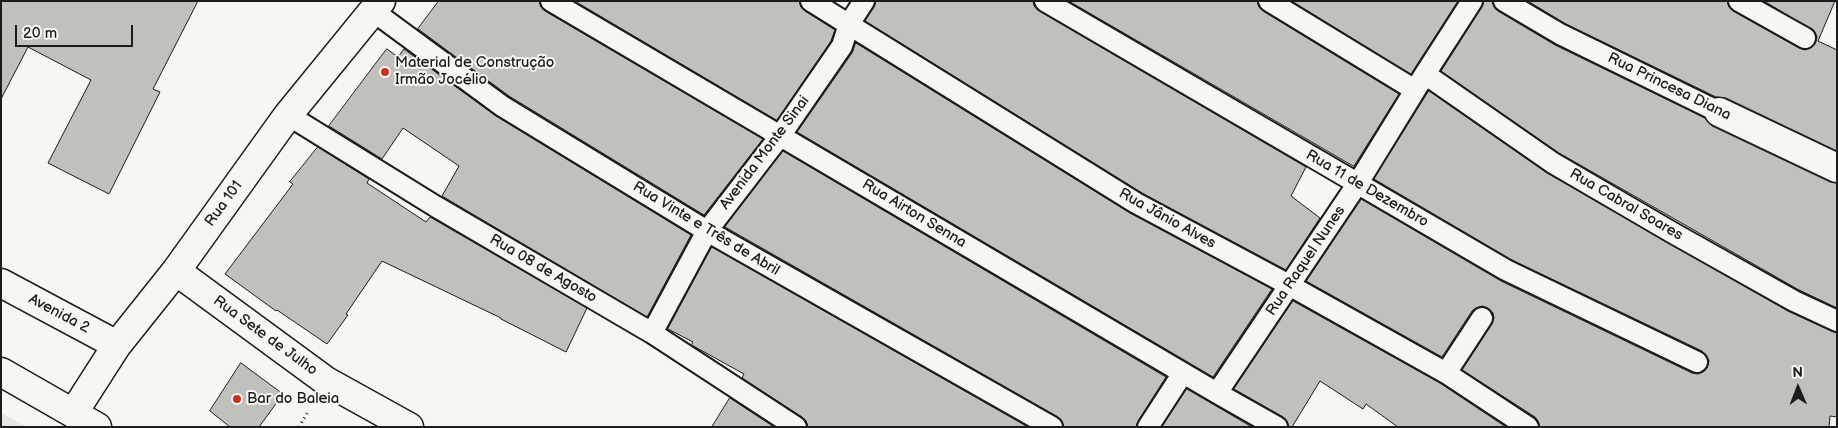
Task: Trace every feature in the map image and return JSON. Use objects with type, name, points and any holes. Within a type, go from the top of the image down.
[{"type":"street","name":"Rua 101","points":[[88,422],[117,345],[176,271],[288,115],[377,6]]},
{"type":"street","name":"Rua Princesa Diana","points":[[1719,112],[1837,168]]},
{"type":"street","name":"Rua Sete de Julho","points":[[176,271],[326,380],[409,427]]},
{"type":"street","name":"Avenida 2","points":[[1,283],[117,345]]},
{"type":"street","points":[[1,372],[88,422]]},
{"type":"lane","name":"Rua Airton Senna","points":[[551,1],[1277,427]]},
{"type":"lane","name":"Rua Jânio Alves","points":[[811,1],[1136,203],[1446,373],[1528,427]]},
{"type":"lane","name":"Avenida Monte Sinai","points":[[652,333],[707,231],[780,136],[842,46],[849,24],[864,1]]},
{"type":"lane","name":"Rua 11 de Dezembro","points":[[1046,1],[1506,270],[1697,362]]},
{"type":"lane","name":"Rua Cabral Soares","points":[[1270,1],[1420,82],[1673,234],[1794,301],[1837,321]]},
{"type":"lane","name":"Rua Raquel Nunes","points":[[1218,393],[1358,183],[1472,1]]},
{"type":"lane","name":"Rua Princesa Diana","points":[[1504,1],[1560,34],[1719,112]]},
{"type":"lane","points":[[1739,1],[1805,38]]},
{"type":"lane","name":"Rua Vinte e Três de Abril","points":[[377,6],[502,106],[707,231],[1052,427]]},
{"type":"lane","name":"Rua 08 de Agosto","points":[[288,115],[435,206],[652,333],[796,427]]},
{"type":"lane","points":[[1446,373],[1482,318]]},
{"type":"lane","points":[[1148,427],[1183,373]]},
{"type":"shaded area","points":[[1,413],[27,427],[1,427]]},
{"type":"building","points":[[1,1],[198,1],[153,89],[160,92],[109,194],[48,163],[91,80],[28,47],[1,99]]},
{"type":"building","points":[[439,1],[539,1],[545,11],[763,139],[704,215],[509,96],[418,29]]},
{"type":"building","points":[[575,1],[799,1],[805,11],[835,30],[831,41],[777,120]]},
{"type":"building","points":[[876,1],[1033,1],[1034,6],[1039,11],[1306,167],[1291,196],[1320,218],[1286,270],[1142,193],[865,21]]},
{"type":"building","points":[[1069,1],[1257,1],[1263,11],[1399,94],[1354,166]]},
{"type":"building","points":[[1292,1],[1458,1],[1411,74]]},
{"type":"building","points":[[1484,1],[1492,1],[1498,11],[1555,45],[1705,118],[1712,126],[1830,182],[1837,183],[1837,308],[1799,290],[1559,153],[1441,71]]},
{"type":"building","points":[[1528,1],[1727,1],[1733,11],[1805,50],[1815,44],[1817,37],[1815,32],[1764,1],[1835,1],[1818,41],[1837,50],[1837,151],[1726,98],[1716,97],[1566,24]]},
{"type":"building","points":[[856,43],[1130,213],[1272,289],[1213,377],[797,132],[852,53]]},
{"type":"building","points":[[387,49],[398,57],[404,49],[496,116],[691,235],[647,317],[442,196],[459,166],[403,128],[382,159],[329,126]]},
{"type":"building","points":[[1429,91],[1547,173],[1788,311],[1837,333],[1837,417],[1830,416],[1829,427],[1540,427],[1535,417],[1462,370],[1492,324],[1493,313],[1488,308],[1482,306],[1472,311],[1442,357],[1306,281],[1361,199],[1501,281],[1692,373],[1698,374],[1707,368],[1709,361],[1702,351],[1512,260],[1374,179]]},
{"type":"building","points":[[318,147],[369,179],[367,183],[426,222],[430,217],[587,308],[566,352],[501,318],[382,261],[327,344],[276,311],[225,274],[293,184],[290,182]]},
{"type":"building","points":[[783,151],[1166,377],[1136,427],[1064,427],[1058,417],[725,227]]},
{"type":"building","points":[[712,247],[1028,427],[808,427],[802,417],[742,378],[744,374],[691,345],[693,342],[668,329]]},
{"type":"building","points":[[1293,301],[1440,383],[1506,427],[1398,427],[1366,404],[1363,409],[1320,381],[1292,427],[1289,427],[1283,417],[1234,389]]},
{"type":"building","points":[[241,363],[283,394],[259,427],[230,427],[210,411]]},
{"type":"building","points":[[1187,389],[1211,403],[1252,427],[1162,427]]},
{"type":"building","points":[[730,398],[774,427],[712,427]]},
{"type":"place","name":"Material de Construção Irmão Jocélio","points":[[385,72]]},
{"type":"place","name":"Bar do Baleia","points":[[237,399]]}]
